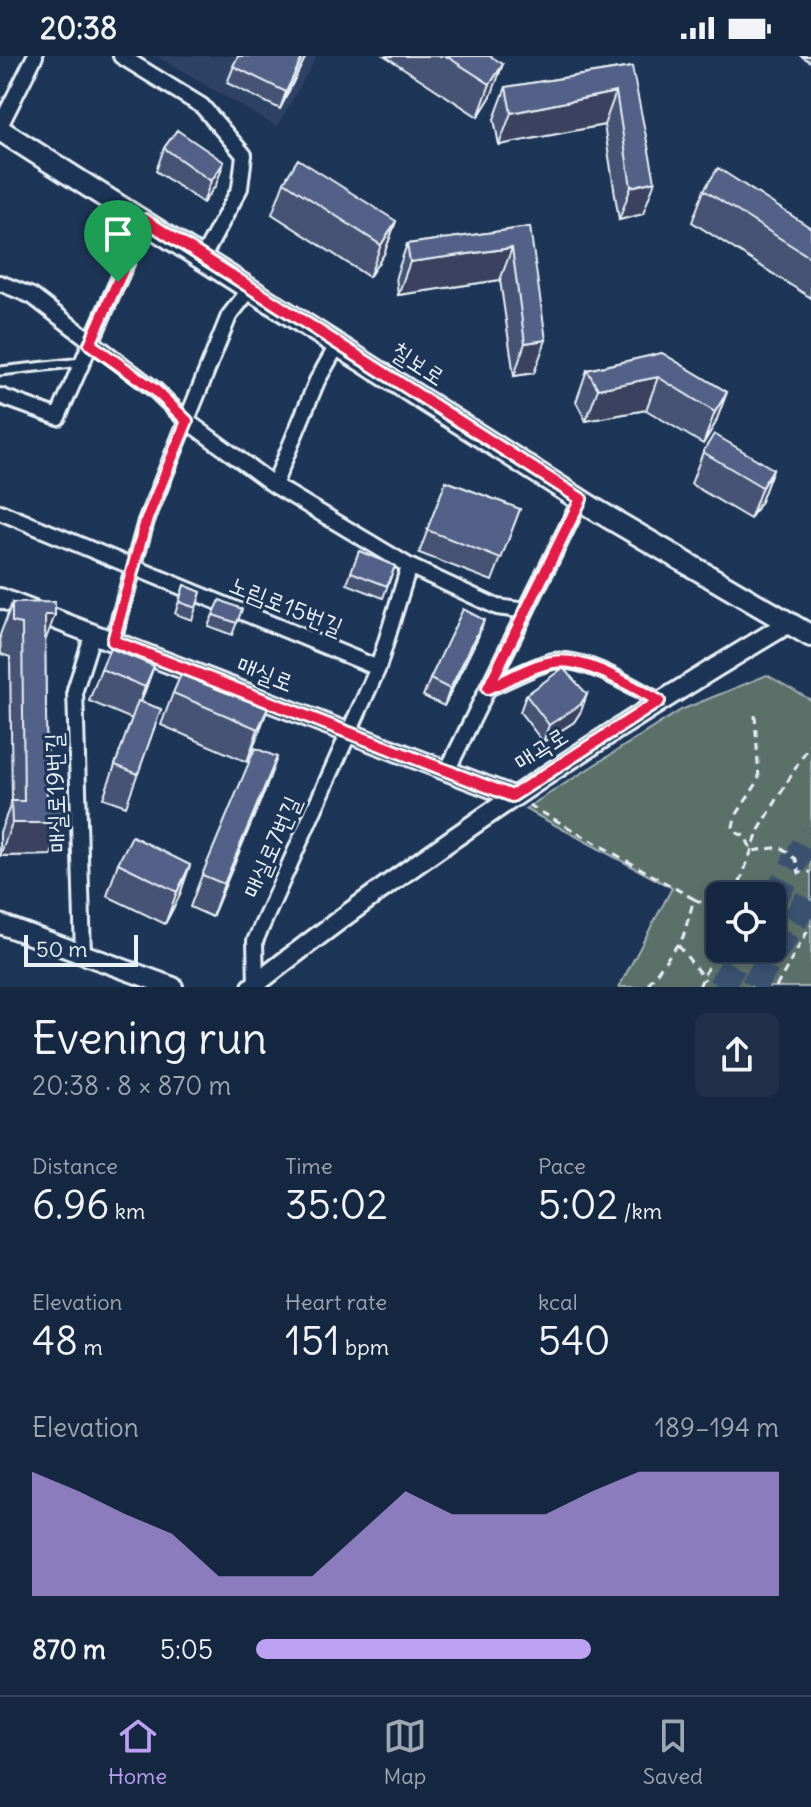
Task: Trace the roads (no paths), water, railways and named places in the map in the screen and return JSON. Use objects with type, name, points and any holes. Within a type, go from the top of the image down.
[{"type":"main road","name":"칠보로","points":[[0,128],[581,499],[811,636]]},
{"type":"street","points":[[0,128],[35,56]]},
{"type":"street","points":[[121,56],[202,106],[244,155],[240,188],[203,257]]},
{"type":"street","points":[[0,396],[58,417],[145,220]]},
{"type":"street","points":[[0,283],[32,296],[90,344],[155,390],[187,421],[274,485],[409,566],[497,607],[526,611]]},
{"type":"street","points":[[113,641],[146,521],[229,316],[251,288]]},
{"type":"street","points":[[274,485],[317,381],[338,344]]},
{"type":"street","points":[[447,771],[581,499]]},
{"type":"street","name":"노림로15번길","points":[[0,512],[378,668]]},
{"type":"street","name":"매실로7번길","points":[[254,986],[255,941],[378,668],[409,566]]},
{"type":"street","name":"매실로","points":[[0,598],[512,796]]},
{"type":"street","name":"매곡로","points":[[254,986],[305,944],[512,796],[659,701],[789,623]]},
{"type":"street","name":"매실로19번길","points":[[83,954],[75,690],[93,633]]},
{"type":"street","points":[[488,688],[553,661],[579,664],[616,678],[659,701]]},
{"type":"street","points":[[0,924],[173,987]]},
{"type":"lane","points":[[0,371],[82,362]]},
{"type":"tunnel","points":[[783,882],[811,834]]},
{"type":"tunnel","points":[[753,987],[811,894]]},
{"type":"tunnel","points":[[720,987],[736,962]]}]
